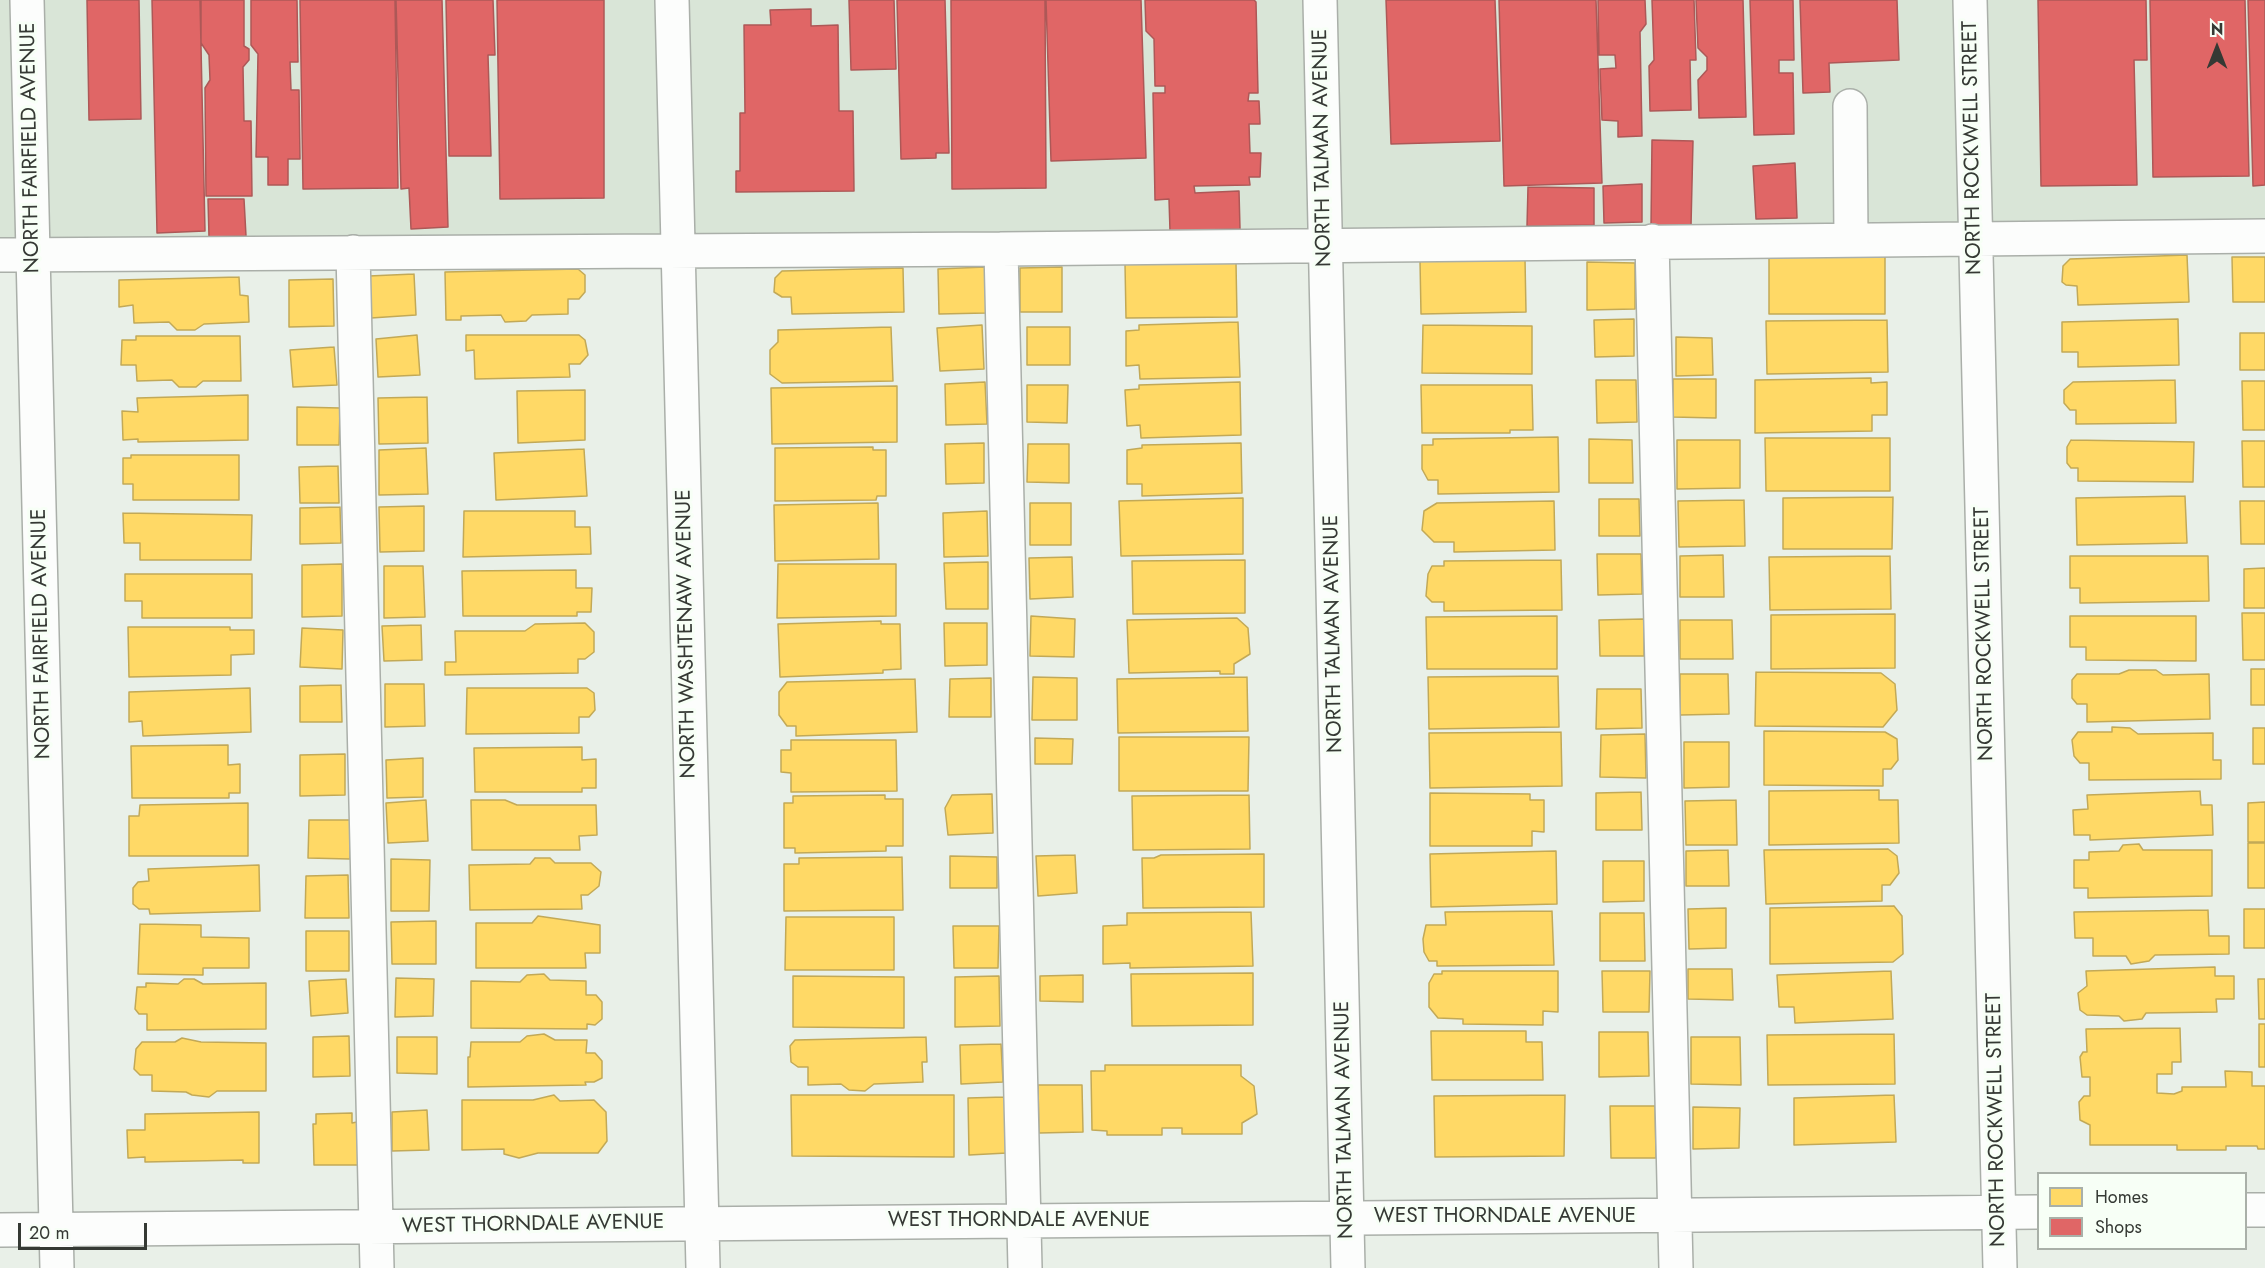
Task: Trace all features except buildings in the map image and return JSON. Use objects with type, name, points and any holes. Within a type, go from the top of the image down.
[{"type":"street","name":"NORTH FAIRFIELD AVENUE","points":[[27,0],[57,1268]]},
{"type":"street","name":"NORTH WASHTENAW AVENUE","points":[[672,0],[703,1268]]},
{"type":"street","name":"NORTH TALMAN AVENUE","points":[[1320,0],[1348,1268]]},
{"type":"street","name":"NORTH ROCKWELL STREET","points":[[1970,0],[2000,1268]]},
{"type":"street","points":[[1850,106],[1851,239]]},
{"type":"street","points":[[0,255],[678,249],[1001,249],[2265,236]]},
{"type":"street","points":[[1652,242],[1676,1268]]},
{"type":"street","points":[[1001,249],[1025,1268]]},
{"type":"street","points":[[353,252],[377,1268]]},
{"type":"street","points":[[2247,1210],[2265,1210]]},
{"type":"street","name":"WEST THORNDALE AVENUE","points":[[0,1230],[2037,1212]]},
{"type":"shaded area","points":[[0,0],[2265,0],[2265,233],[0,252]]}]
